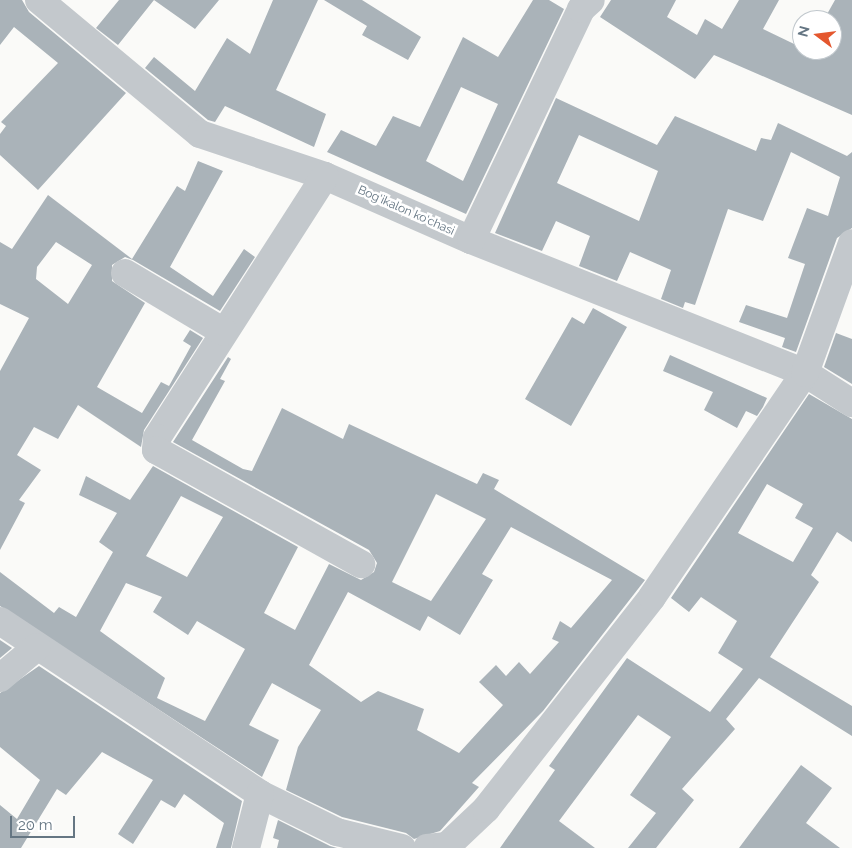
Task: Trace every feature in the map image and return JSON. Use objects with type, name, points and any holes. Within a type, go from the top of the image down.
[{"type":"street","name":"Bog'ikalon ko'chasi","points":[[39,0],[200,134],[325,176],[471,240],[805,373],[852,403]]},
{"type":"street","points":[[471,240],[580,3]]},
{"type":"street","points":[[325,176],[157,438],[156,450],[361,564]]},
{"type":"street","points":[[427,848],[447,846],[486,810],[652,597],[805,373],[852,243]]},
{"type":"street","points":[[125,273],[224,332]]},
{"type":"street","points":[[0,621],[260,794],[337,832],[402,848]]},
{"type":"street","points":[[0,678],[37,647]]},
{"type":"street","points":[[246,848],[260,794]]},
{"type":"building","points":[[0,0],[22,0],[29,12],[126,93],[38,190],[0,155],[0,134],[6,126],[1,122],[58,63],[14,27],[0,45]]},
{"type":"building","points":[[119,0],[154,0],[118,45],[96,28]]},
{"type":"building","points":[[154,0],[219,0],[195,29]]},
{"type":"building","points":[[273,0],[318,0],[276,90],[326,114],[314,147],[225,106],[215,122],[208,120],[145,68],[154,57],[195,91],[227,38],[250,54]]},
{"type":"building","points":[[324,0],[362,0],[421,37],[408,60],[362,35],[367,26]]},
{"type":"building","points":[[533,0],[549,0],[564,9],[466,214],[327,152],[341,130],[376,146],[393,116],[420,127],[463,37],[498,57]],"holes":[[[461,87],[498,104],[463,181],[426,161]]]},
{"type":"building","points":[[611,0],[676,0],[667,17],[697,35],[705,19],[722,29],[739,0],[779,0],[763,29],[792,43],[792,60],[842,60],[842,10],[829,10],[835,0],[852,0],[852,115],[714,55],[695,79],[600,17]]},
{"type":"building","points":[[556,98],[657,145],[675,116],[756,151],[761,138],[771,140],[778,123],[847,156],[852,152],[852,228],[837,238],[796,352],[782,347],[785,338],[739,322],[746,305],[787,318],[805,264],[788,258],[807,208],[828,216],[840,177],[791,152],[763,221],[728,209],[695,305],[685,302],[683,308],[661,299],[671,270],[630,252],[617,281],[579,266],[590,236],[556,221],[542,251],[495,233]],"holes":[[[579,135],[658,171],[639,221],[557,183]]]},
{"type":"building","points":[[198,161],[223,171],[170,267],[213,296],[244,249],[255,257],[220,311],[133,260],[125,257],[112,265],[112,281],[145,303],[97,387],[142,413],[161,382],[169,386],[191,346],[183,341],[190,330],[203,338],[144,430],[141,447],[78,405],[58,439],[34,427],[17,455],[41,470],[19,500],[25,503],[0,550],[0,371],[29,318],[0,304],[0,242],[12,249],[48,195],[132,259],[177,186],[185,191]],"holes":[[[56,242],[92,265],[68,304],[36,279],[37,267]]]},
{"type":"building","points":[[593,308],[627,327],[571,426],[525,399],[572,317],[584,324]]},
{"type":"building","points":[[836,333],[852,339],[852,384],[824,367]]},
{"type":"building","points":[[670,355],[767,398],[763,407],[757,416],[746,411],[737,428],[704,410],[713,392],[663,371]]},
{"type":"building","points":[[228,357],[231,359],[220,379],[225,381],[192,440],[243,469],[252,471],[282,408],[343,439],[349,424],[477,484],[483,473],[499,480],[494,489],[645,580],[543,711],[472,783],[479,787],[440,831],[414,839],[406,833],[342,817],[286,790],[298,747],[321,710],[272,683],[249,725],[279,740],[262,777],[0,606],[0,572],[54,613],[59,607],[76,617],[113,552],[99,542],[117,513],[79,495],[86,476],[130,500],[153,466],[298,547],[264,613],[295,630],[329,564],[361,580],[374,572],[377,563],[369,550],[173,442]],"holes":[[[436,494],[486,519],[431,601],[392,582]],[[181,496],[223,517],[187,577],[146,556]],[[511,527],[612,580],[571,628],[560,621],[552,639],[559,642],[530,674],[519,662],[506,676],[496,665],[479,682],[503,705],[459,753],[417,730],[424,709],[378,691],[361,702],[309,665],[348,592],[420,631],[428,616],[460,635],[493,580],[482,574]],[[126,583],[162,597],[153,612],[188,635],[197,621],[245,649],[205,721],[157,698],[165,678],[100,631]]]},
{"type":"building","points":[[809,394],[852,419],[852,542],[837,532],[811,575],[819,582],[770,657],[852,706],[852,736],[759,678],[726,719],[735,729],[682,789],[694,800],[656,848],[628,848],[656,813],[630,795],[671,737],[638,715],[559,821],[595,848],[500,848],[555,770],[549,766],[627,658],[710,712],[743,669],[718,653],[737,621],[701,597],[689,612],[671,598]],"holes":[[[767,484],[803,504],[795,518],[813,528],[793,562],[738,533]]]},
{"type":"building","points":[[0,640],[12,648],[0,658]]},
{"type":"building","points":[[39,666],[242,801],[231,848],[216,848],[224,823],[184,794],[175,808],[161,800],[133,844],[118,834],[153,780],[102,752],[66,795],[57,789],[21,848],[0,848],[0,805],[17,819],[40,780],[0,747],[0,693]]},
{"type":"building","points":[[801,765],[832,788],[806,823],[840,848],[739,848]]},
{"type":"building","points":[[278,820],[337,848],[277,848],[279,840],[273,838]]}]
